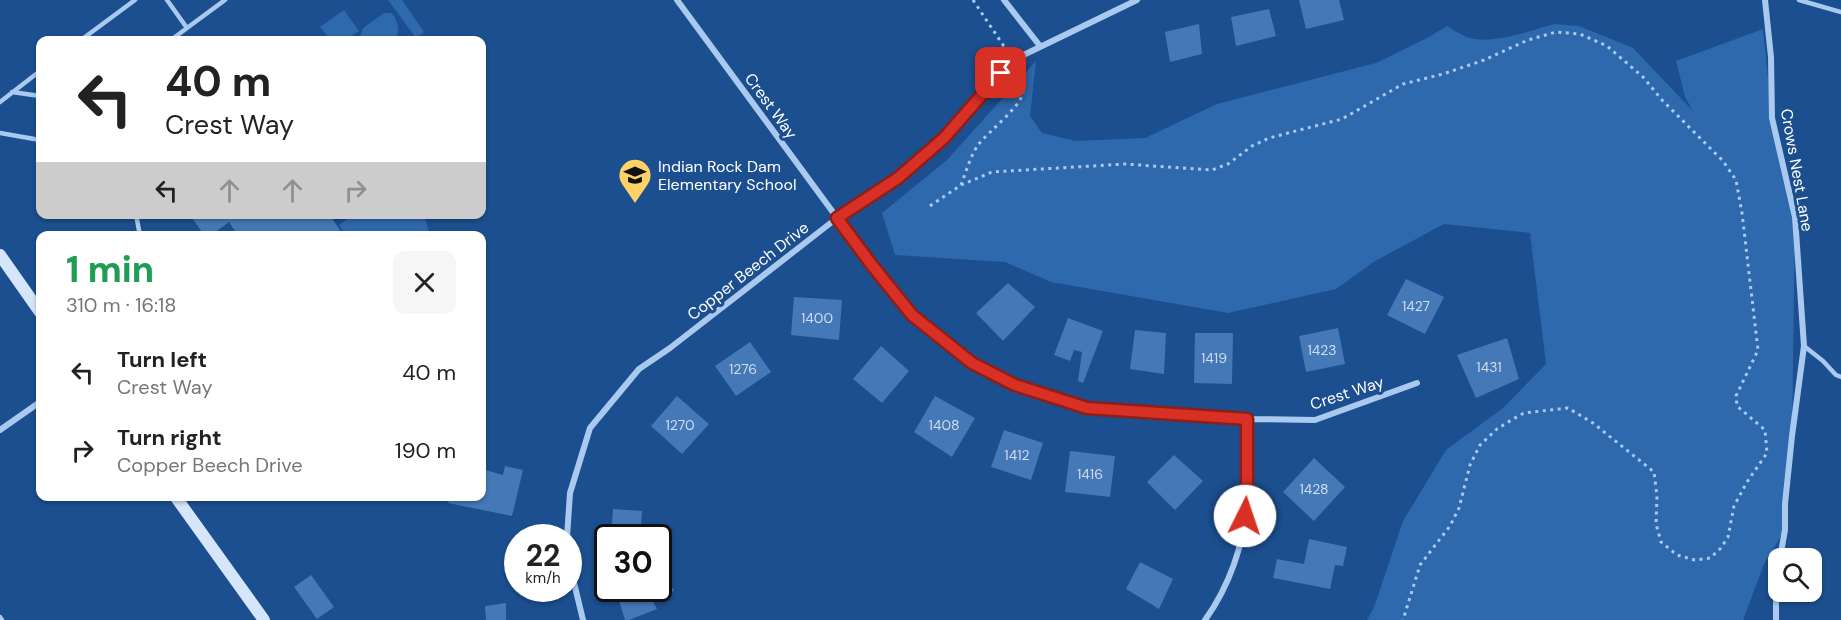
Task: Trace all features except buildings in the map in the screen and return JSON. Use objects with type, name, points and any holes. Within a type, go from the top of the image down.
[{"type":"street","name":"Crest Way","points":[[677,0],[871,264],[912,315],[972,363],[989,372],[1015,385],[1087,408],[1247,419],[1315,420],[1417,383]]},
{"type":"street","points":[[1004,0],[1040,46]]},
{"type":"street","name":"Copper Beech Drive","points":[[568,524],[570,493],[590,428],[639,369],[670,348],[837,218],[898,178],[944,138],[1013,60],[1137,0]]},
{"type":"street","name":"Crows Nest Lane","points":[[1765,0],[1771,57],[1772,118],[1795,217],[1803,346],[1782,548]]},
{"type":"street","points":[[0,255],[36,306]]},
{"type":"street","points":[[0,430],[36,405]]},
{"type":"street","points":[[1205,620],[1215,606],[1233,567],[1243,528],[1247,504],[1247,419]]},
{"type":"street","points":[[180,501],[264,620]]},
{"type":"street","points":[[579,602],[583,620]]},
{"type":"street","points":[[1776,602],[1776,620]]},
{"type":"lane","points":[[86,36],[135,0]]},
{"type":"lane","points":[[167,0],[188,28]]},
{"type":"lane","points":[[177,36],[225,0]]},
{"type":"lane","points":[[1799,0],[1841,12]]},
{"type":"lane","points":[[0,102],[36,74]]},
{"type":"lane","points":[[12,92],[36,95]]},
{"type":"lane","points":[[0,133],[36,139]]},
{"type":"lane","points":[[1803,346],[1841,377]]},
{"type":"path","points":[[961,185],[976,148],[1020,101],[1023,93],[1023,84],[1013,60],[973,0]]},
{"type":"path","points":[[930,206],[961,185],[992,172],[1125,164],[1212,170],[1227,164],[1252,146],[1269,138],[1342,119],[1402,84],[1443,74],[1484,60],[1528,40],[1556,32],[1580,34],[1607,46],[1643,77],[1662,100],[1723,161],[1736,180],[1758,350],[1736,396],[1737,406],[1766,430],[1767,453],[1734,506],[1728,537],[1721,548],[1710,558],[1695,560],[1677,555],[1661,542],[1656,524],[1657,496],[1654,472],[1593,423],[1568,408],[1524,413],[1497,429],[1480,445],[1470,465],[1460,508],[1420,565],[1403,620]]},
{"type":"shaded area","points":[[388,0],[402,0],[424,32],[415,36]]},
{"type":"shaded area","points":[[344,10],[359,31],[351,36],[327,36],[320,27]]},
{"type":"shaded area","points":[[384,13],[392,13],[398,26],[397,36],[360,36],[363,28]]},
{"type":"shaded area","points":[[1555,24],[1579,26],[1633,48],[1693,111],[1685,97],[1676,61],[1763,29],[1772,118],[1795,217],[1792,436],[1785,530],[1774,548],[1768,548],[1768,558],[1743,620],[1367,620],[1374,607],[1403,521],[1446,450],[1503,408],[1546,364],[1530,233],[1444,224],[1375,261],[1336,289],[1228,313],[1051,282],[1005,262],[895,255],[882,213],[947,160],[1036,61],[1030,116],[1042,133],[1075,141],[1145,138],[1217,104],[1376,63],[1447,26],[1467,37],[1477,39],[1488,40]]},
{"type":"shaded area","points":[[347,219],[425,219],[429,231],[343,231],[339,225]]},
{"type":"place","name":"Indian Rock Dam Elementary School","points":[[635,204]]},
{"type":"route","points":[[1001,73],[944,138],[898,178],[837,218],[912,315],[972,363],[1015,385],[1087,408],[1247,419],[1245,516]]}]
